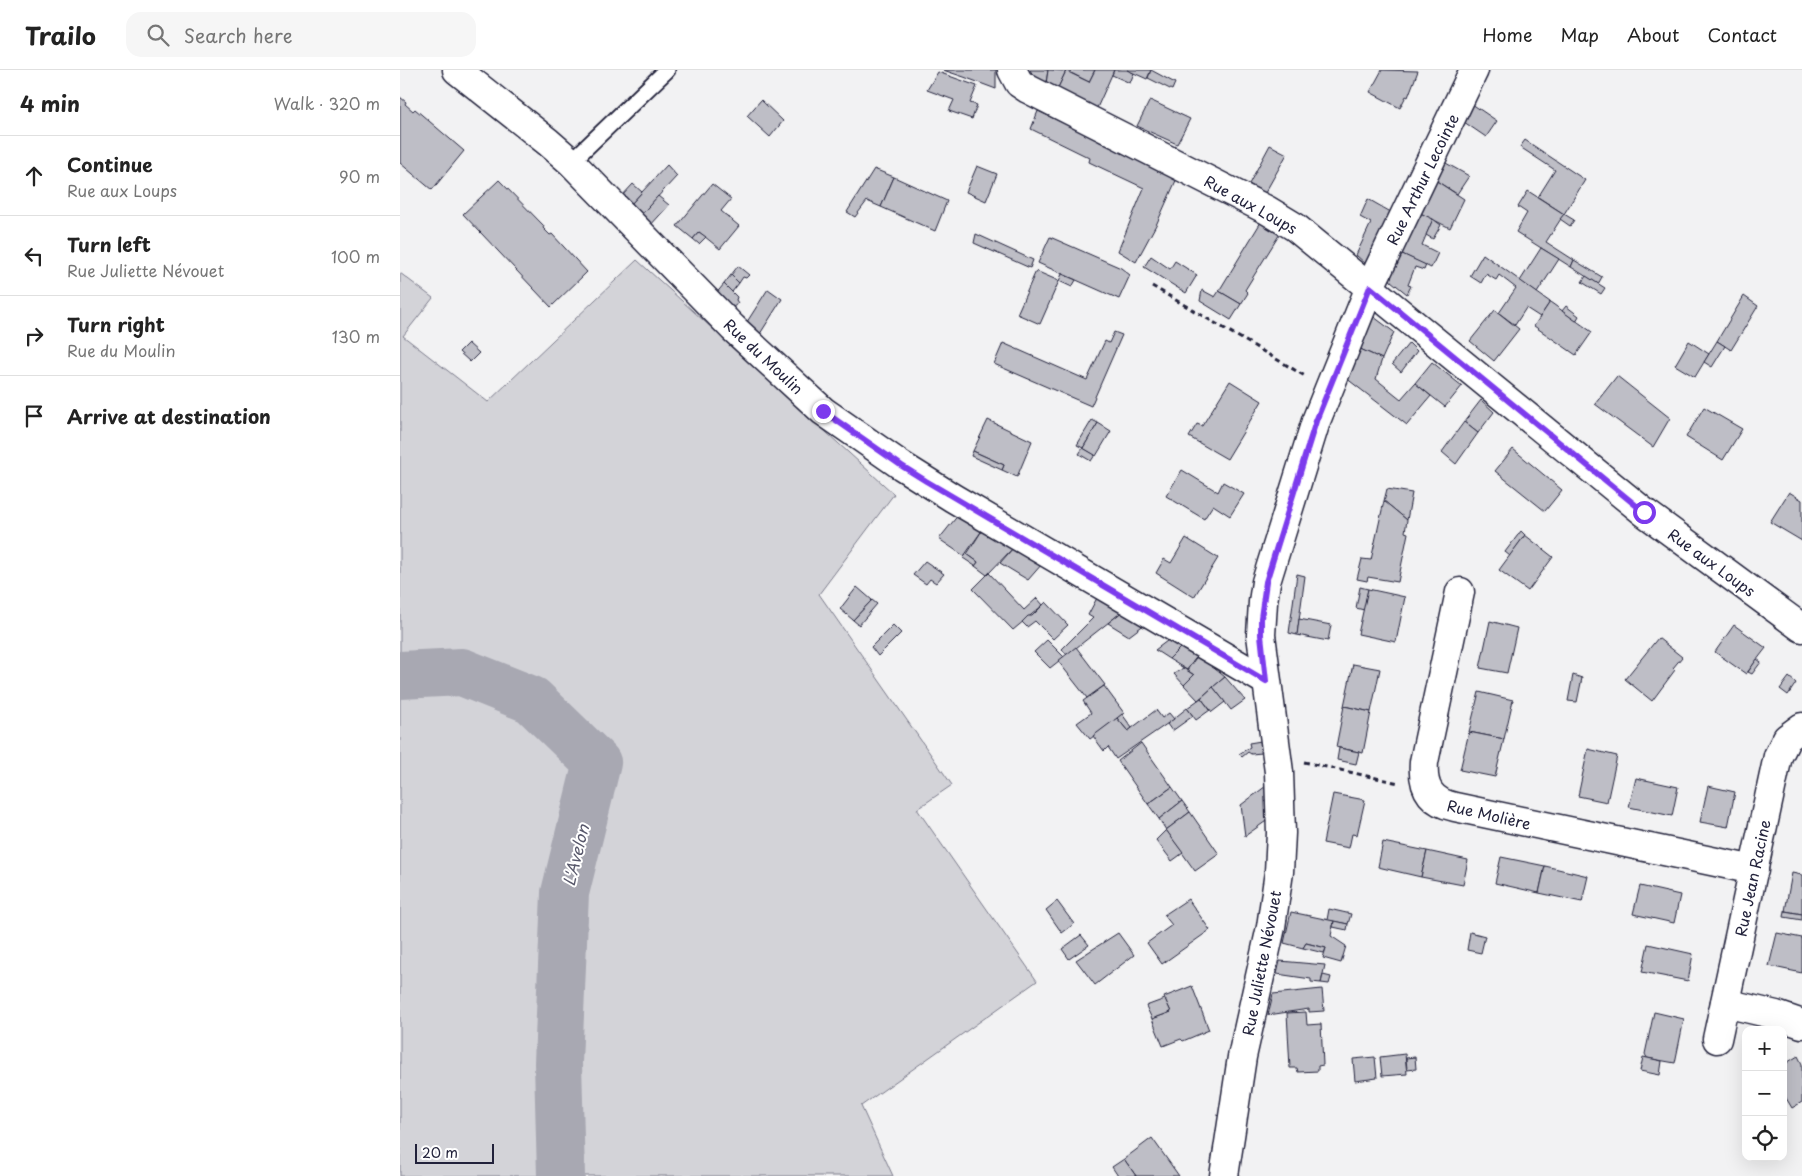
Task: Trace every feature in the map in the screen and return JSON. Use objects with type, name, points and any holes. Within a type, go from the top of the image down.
[{"type":"street","name":"Rue du Moulin","points":[[457,70],[571,162],[733,328],[823,411],[902,466],[939,489],[1266,681]]},
{"type":"street","name":"Rue aux Loups","points":[[1012,70],[1020,82],[1042,97],[1282,218],[1320,246],[1644,512],[1802,628]]},
{"type":"street","name":"Rue Arthur Lecointe","points":[[1370,287],[1474,70]]},
{"type":"street","name":"Rue Juliette Névouet","points":[[1224,1176],[1242,1057],[1277,892],[1281,833],[1277,756],[1261,635],[1266,582],[1308,446],[1328,390],[1370,287]]},
{"type":"street","points":[[1427,789],[1423,773],[1424,762],[1460,592]]},
{"type":"street","name":"Rue Jean Racine","points":[[1718,1038],[1778,756],[1787,738],[1802,728]]},
{"type":"street","name":"Rue Molière","points":[[1427,789],[1438,801],[1446,805],[1754,870]]},
{"type":"street","points":[[1725,1003],[1776,1015],[1802,1024]]},
{"type":"lane","points":[[571,162],[667,70]]},
{"type":"path","points":[[1152,286],[1328,390]]},
{"type":"path","points":[[1277,756],[1427,789]]},
{"type":"shaded area","points":[[637,260],[894,494],[819,594],[952,785],[917,809],[1037,981],[861,1106],[893,1176],[400,1176],[400,273],[433,298],[403,336],[488,402]]},
{"type":"building","points":[[943,70],[996,70],[996,89],[964,77]]},
{"type":"building","points":[[1030,70],[1048,70],[1046,84],[1036,80]]},
{"type":"building","points":[[1048,70],[1066,71],[1057,90],[1046,84]]},
{"type":"building","points":[[1072,70],[1095,70],[1089,82],[1071,73]]},
{"type":"building","points":[[1095,70],[1114,70],[1097,108],[1057,90],[1066,71],[1089,82]]},
{"type":"building","points":[[1114,70],[1127,70],[1134,73],[1130,83],[1112,75]]},
{"type":"building","points":[[1127,70],[1151,70],[1147,79]]},
{"type":"building","points":[[1151,70],[1175,83],[1172,90],[1148,78]]},
{"type":"building","points":[[1382,70],[1418,71],[1408,97],[1406,96],[1400,108],[1370,92]]},
{"type":"building","points":[[938,72],[977,86],[970,103],[977,105],[972,119],[949,111],[954,100],[927,90]]},
{"type":"building","points":[[400,97],[413,111],[415,109],[464,151],[432,190],[400,163]]},
{"type":"building","points":[[761,100],[783,121],[770,137],[747,116]]},
{"type":"building","points":[[1150,100],[1190,119],[1177,144],[1137,126]]},
{"type":"building","points":[[1472,104],[1497,121],[1486,137],[1464,122]]},
{"type":"building","points":[[1038,111],[1131,157],[1178,176],[1157,223],[1136,262],[1118,251],[1144,188],[1089,162],[1090,158],[1031,129]]},
{"type":"building","points":[[1525,140],[1585,180],[1564,214],[1538,197],[1555,170],[1520,147]]},
{"type":"building","points":[[1270,145],[1287,154],[1265,193],[1249,184]]},
{"type":"building","points":[[1444,162],[1469,176],[1457,194],[1435,180]]},
{"type":"building","points":[[667,165],[677,176],[639,217],[629,206]]},
{"type":"building","points":[[977,166],[997,174],[986,201],[966,192]]},
{"type":"building","points":[[874,169],[894,177],[881,207],[867,201],[855,217],[847,212]]},
{"type":"building","points":[[894,177],[947,201],[935,231],[881,207]]},
{"type":"building","points":[[499,180],[587,272],[551,307],[463,214]]},
{"type":"building","points":[[1435,180],[1464,199],[1450,228],[1420,213]]},
{"type":"building","points":[[633,184],[642,192],[629,206],[621,197]]},
{"type":"building","points":[[712,184],[731,199],[721,211],[739,226],[720,249],[699,232],[693,239],[677,226]]},
{"type":"building","points":[[1528,191],[1564,214],[1546,242],[1574,260],[1571,267],[1516,232],[1527,213],[1518,207]]},
{"type":"building","points":[[658,196],[669,205],[649,227],[639,217]]},
{"type":"building","points":[[1368,199],[1396,215],[1367,265],[1356,255],[1371,223],[1360,217]]},
{"type":"building","points":[[1420,213],[1433,219],[1422,245],[1438,253],[1431,268],[1400,253]]},
{"type":"building","points":[[1564,214],[1574,220],[1570,226],[1560,219]]},
{"type":"building","points":[[1433,219],[1441,225],[1433,239],[1426,235]]},
{"type":"building","points":[[1261,222],[1281,232],[1245,290],[1248,293],[1241,304],[1219,291]]},
{"type":"building","points":[[699,232],[706,237],[699,244],[693,239]]},
{"type":"building","points":[[976,234],[1033,260],[1030,268],[974,243]]},
{"type":"building","points":[[1050,237],[1121,268],[1130,275],[1119,299],[1038,263]]},
{"type":"building","points":[[1541,248],[1559,259],[1537,293],[1520,281]]},
{"type":"building","points":[[1400,253],[1426,265],[1424,270],[1415,267],[1408,285],[1411,286],[1407,294],[1391,281],[1389,277]]},
{"type":"building","points":[[1483,254],[1550,302],[1540,317],[1526,308],[1515,325],[1499,313],[1516,288],[1499,275],[1496,280],[1486,274],[1481,283],[1470,276]]},
{"type":"building","points":[[1151,256],[1170,269],[1175,261],[1197,275],[1186,293],[1144,267]]},
{"type":"building","points":[[1574,260],[1602,277],[1598,284],[1571,267]]},
{"type":"building","points":[[738,266],[749,275],[746,278],[743,277],[739,283],[731,275]]},
{"type":"building","points":[[1036,271],[1059,281],[1040,324],[1017,314]]},
{"type":"building","points":[[1062,274],[1076,280],[1072,287],[1059,281]]},
{"type":"building","points":[[731,275],[739,283],[732,292],[724,284]]},
{"type":"building","points":[[1586,276],[1605,288],[1601,294],[1582,282]]},
{"type":"building","points":[[724,284],[737,297],[738,303],[730,310],[715,295]]},
{"type":"building","points":[[768,289],[782,299],[758,337],[745,325]]},
{"type":"building","points":[[1202,290],[1215,297],[1219,291],[1241,304],[1231,320],[1200,301]]},
{"type":"building","points":[[1744,296],[1758,306],[1731,350],[1717,341]]},
{"type":"building","points":[[1550,302],[1592,332],[1576,355],[1534,326]]},
{"type":"building","points":[[1566,306],[1579,316],[1576,321],[1562,311]]},
{"type":"building","points":[[1495,310],[1519,329],[1494,361],[1470,341]]},
{"type":"building","points":[[1374,317],[1394,332],[1382,359],[1358,348]]},
{"type":"building","points":[[1114,332],[1122,335],[1091,406],[994,364],[1003,343],[1087,380],[1105,341],[1109,343]]},
{"type":"building","points":[[1689,341],[1709,354],[1695,377],[1675,365]]},
{"type":"building","points":[[1717,341],[1725,346],[1712,367],[1704,362]]},
{"type":"building","points":[[468,343],[479,353],[470,362],[459,352]]},
{"type":"building","points":[[1409,343],[1417,351],[1401,372],[1392,364]]},
{"type":"building","points":[[1358,348],[1382,359],[1376,379],[1401,399],[1415,383],[1431,396],[1407,425],[1346,378]]},
{"type":"building","points":[[1432,362],[1462,386],[1445,407],[1415,383]]},
{"type":"building","points":[[1617,376],[1670,418],[1653,447],[1595,404]]},
{"type":"building","points":[[1230,381],[1262,401],[1227,459],[1189,437],[1197,424],[1202,426]]},
{"type":"building","points":[[1481,400],[1494,412],[1478,433],[1464,422]]},
{"type":"building","points":[[1704,407],[1742,429],[1723,460],[1686,437]]},
{"type":"building","points":[[988,420],[1032,441],[1017,477],[1002,470],[1004,465],[973,451]]},
{"type":"building","points":[[1092,420],[1098,423],[1083,448],[1077,445]]},
{"type":"building","points":[[1464,422],[1478,433],[1456,464],[1442,452]]},
{"type":"building","points":[[1098,423],[1111,431],[1096,456],[1083,448]]},
{"type":"building","points":[[1083,448],[1095,455],[1091,461],[1079,454]]},
{"type":"building","points":[[1513,449],[1562,490],[1545,511],[1495,471]]},
{"type":"building","points":[[973,451],[1004,465],[1002,470],[971,456]]},
{"type":"building","points":[[1182,470],[1218,492],[1223,482],[1244,494],[1230,516],[1213,505],[1204,519],[1166,496]]},
{"type":"building","points":[[1387,489],[1412,493],[1407,520],[1384,501]]},
{"type":"building","points":[[1789,492],[1802,500],[1802,541],[1770,522]]},
{"type":"building","points":[[1384,501],[1407,520],[1405,532],[1408,533],[1398,582],[1368,577],[1367,581],[1357,579],[1362,559],[1371,560]]},
{"type":"building","points":[[959,514],[983,529],[964,556],[939,539]]},
{"type":"building","points":[[983,529],[1014,547],[987,575],[975,566],[978,562],[967,554]]},
{"type":"building","points":[[1521,531],[1525,535],[1510,556],[1505,552]]},
{"type":"building","points":[[1525,535],[1553,557],[1528,591],[1499,570]]},
{"type":"building","points":[[1186,538],[1218,558],[1194,597],[1156,573],[1164,559],[1171,563]]},
{"type":"building","points":[[1014,547],[1042,564],[1028,580],[1000,563]]},
{"type":"building","points":[[967,554],[978,562],[975,566],[963,558]]},
{"type":"building","points":[[925,561],[944,574],[936,583],[930,579],[926,584],[913,575]]},
{"type":"building","points":[[989,573],[1024,610],[1037,598],[1043,605],[1013,630],[973,589]]},
{"type":"building","points":[[1297,574],[1305,576],[1297,635],[1289,633]]},
{"type":"building","points":[[857,587],[872,600],[853,620],[840,609]]},
{"type":"building","points":[[1360,587],[1368,589],[1364,610],[1356,608]]},
{"type":"building","points":[[1368,589],[1405,597],[1396,642],[1358,634]]},
{"type":"building","points":[[1098,596],[1123,611],[1067,655],[1062,649],[1093,618],[1088,615]]},
{"type":"building","points":[[872,600],[877,604],[859,625],[853,620]]},
{"type":"building","points":[[1046,602],[1068,625],[1053,639],[1035,621],[1027,627],[1022,622],[1028,616],[1032,616]]},
{"type":"building","points":[[1123,611],[1145,624],[1129,636],[1108,623]]},
{"type":"building","points":[[1299,619],[1331,625],[1328,641],[1297,635]]},
{"type":"building","points":[[1490,621],[1517,628],[1507,673],[1480,668]]},
{"type":"building","points":[[893,625],[901,633],[878,656],[871,647]]},
{"type":"building","points":[[1734,625],[1766,648],[1746,674],[1715,652]]},
{"type":"building","points":[[1171,638],[1181,647],[1169,659],[1155,650]]},
{"type":"building","points":[[1658,638],[1682,657],[1673,668],[1675,670],[1652,701],[1625,679]]},
{"type":"building","points":[[1047,640],[1064,657],[1050,668],[1034,652]]},
{"type":"building","points":[[1076,647],[1105,685],[1087,698],[1058,661]]},
{"type":"building","points":[[1181,647],[1198,655],[1187,670],[1169,659]]},
{"type":"building","points":[[1198,655],[1225,677],[1198,700],[1184,685],[1194,675],[1187,670]]},
{"type":"building","points":[[1757,659],[1761,662],[1752,674],[1748,672]]},
{"type":"building","points":[[1353,664],[1380,669],[1371,712],[1344,706]]},
{"type":"building","points":[[1183,668],[1194,675],[1184,685],[1174,674]]},
{"type":"building","points":[[1573,675],[1582,678],[1577,702],[1568,701]]},
{"type":"building","points":[[1225,677],[1245,700],[1231,710],[1213,687]]},
{"type":"building","points":[[1789,677],[1796,683],[1788,695],[1780,689]]},
{"type":"building","points":[[1104,686],[1124,713],[1090,739],[1077,723],[1091,713],[1083,701]]},
{"type":"building","points":[[1213,687],[1225,702],[1212,712],[1201,698]]},
{"type":"building","points":[[1479,692],[1513,700],[1504,739],[1469,732]]},
{"type":"building","points":[[1201,698],[1210,710],[1196,720],[1187,708]]},
{"type":"building","points":[[1344,706],[1371,712],[1363,753],[1336,747]]},
{"type":"building","points":[[1187,708],[1193,716],[1172,731],[1167,724]]},
{"type":"building","points":[[1156,710],[1162,718],[1169,713],[1174,719],[1116,759],[1108,747],[1104,751],[1093,736],[1117,718],[1128,731]]},
{"type":"building","points":[[1122,714],[1132,728],[1128,731],[1117,718]]},
{"type":"building","points":[[1469,732],[1504,739],[1495,777],[1460,770]]},
{"type":"building","points":[[1261,741],[1262,753],[1251,754],[1248,752],[1242,757],[1239,754],[1250,747],[1249,743]]},
{"type":"building","points":[[1141,743],[1172,787],[1148,804],[1118,761]]},
{"type":"building","points":[[1339,748],[1359,752],[1356,764],[1337,760]]},
{"type":"building","points":[[1588,749],[1617,756],[1607,802],[1578,796]]},
{"type":"building","points":[[1636,778],[1678,787],[1672,816],[1629,807]]},
{"type":"building","points":[[1266,786],[1269,819],[1245,836],[1241,805]]},
{"type":"building","points":[[1708,786],[1735,792],[1728,827],[1700,822]]},
{"type":"building","points":[[1172,787],[1182,801],[1159,819],[1148,804]]},
{"type":"building","points":[[1333,794],[1365,800],[1357,835],[1352,834],[1349,848],[1323,843]]},
{"type":"building","points":[[1182,801],[1190,812],[1166,830],[1159,819]]},
{"type":"building","points":[[1190,812],[1219,854],[1195,871],[1166,830]]},
{"type":"building","points":[[1166,830],[1183,853],[1172,861],[1156,840]]},
{"type":"building","points":[[1383,842],[1427,851],[1421,877],[1378,867]]},
{"type":"building","points":[[1427,851],[1468,860],[1463,885],[1421,877]]},
{"type":"building","points":[[1501,857],[1545,866],[1539,893],[1495,883]]},
{"type":"building","points":[[1545,866],[1588,876],[1582,902],[1539,893]]},
{"type":"building","points":[[1792,873],[1802,875],[1802,914],[1785,911]]},
{"type":"building","points":[[1640,886],[1680,895],[1674,923],[1633,914]]},
{"type":"building","points":[[1188,899],[1210,930],[1162,964],[1147,943],[1172,925],[1164,915]]},
{"type":"building","points":[[1057,901],[1074,924],[1062,933],[1046,910]]},
{"type":"building","points":[[1329,909],[1351,914],[1348,924],[1327,920]]},
{"type":"building","points":[[1785,911],[1802,914],[1802,920],[1784,917]]},
{"type":"building","points":[[1291,912],[1334,921],[1331,936],[1346,946],[1341,963],[1323,958],[1326,948],[1306,943],[1303,948],[1284,943]]},
{"type":"building","points":[[1334,921],[1348,924],[1347,930],[1333,927]]},
{"type":"building","points":[[1470,932],[1485,936],[1481,953],[1467,950]]},
{"type":"building","points":[[1118,933],[1134,955],[1095,985],[1076,960]]},
{"type":"building","points":[[1777,933],[1802,938],[1802,973],[1769,966]]},
{"type":"building","points":[[1081,935],[1089,945],[1069,959],[1062,949]]},
{"type":"building","points":[[1306,943],[1326,948],[1324,953],[1303,948]]},
{"type":"building","points":[[1648,944],[1693,954],[1688,981],[1642,972]]},
{"type":"building","points":[[1280,961],[1325,965],[1321,983],[1311,982],[1311,979],[1277,974]]},
{"type":"building","points":[[1323,975],[1331,977],[1329,984],[1321,983]]},
{"type":"building","points":[[1192,986],[1209,1030],[1183,1041],[1181,1039],[1163,1046],[1152,1019],[1171,1012],[1164,997]]},
{"type":"building","points":[[1322,989],[1324,1011],[1309,1012],[1309,1009],[1268,1015],[1273,994]]},
{"type":"building","points":[[1165,999],[1171,1012],[1152,1019],[1146,1006]]},
{"type":"building","points":[[1306,1012],[1307,1025],[1321,1024],[1323,1065],[1318,1066],[1318,1071],[1298,1072],[1297,1068],[1290,1068],[1287,1013]]},
{"type":"building","points":[[1654,1012],[1684,1019],[1675,1063],[1647,1058],[1645,1054]]},
{"type":"building","points":[[1405,1054],[1407,1074],[1382,1076],[1380,1057]]},
{"type":"building","points":[[1798,1056],[1802,1064],[1802,1102],[1792,1108],[1787,1100],[1787,1063]]},
{"type":"building","points":[[1375,1057],[1377,1078],[1355,1081],[1353,1059]]},
{"type":"building","points":[[1415,1057],[1416,1069],[1407,1070],[1406,1058]]},
{"type":"building","points":[[1643,1057],[1662,1061],[1660,1075],[1640,1071]]},
{"type":"building","points":[[1152,1138],[1179,1176],[1136,1176],[1124,1159]]},
{"type":"building","points":[[1124,1159],[1136,1176],[1118,1176],[1112,1167]]},
{"type":"waterway","name":"L'Avelon","points":[[400,675],[462,672],[532,700],[597,763],[565,893],[558,1063],[561,1176]]},
{"type":"route","points":[[823,411],[851,432],[953,498],[1266,681],[1261,618],[1266,582],[1316,421],[1370,287],[1644,512]]}]
